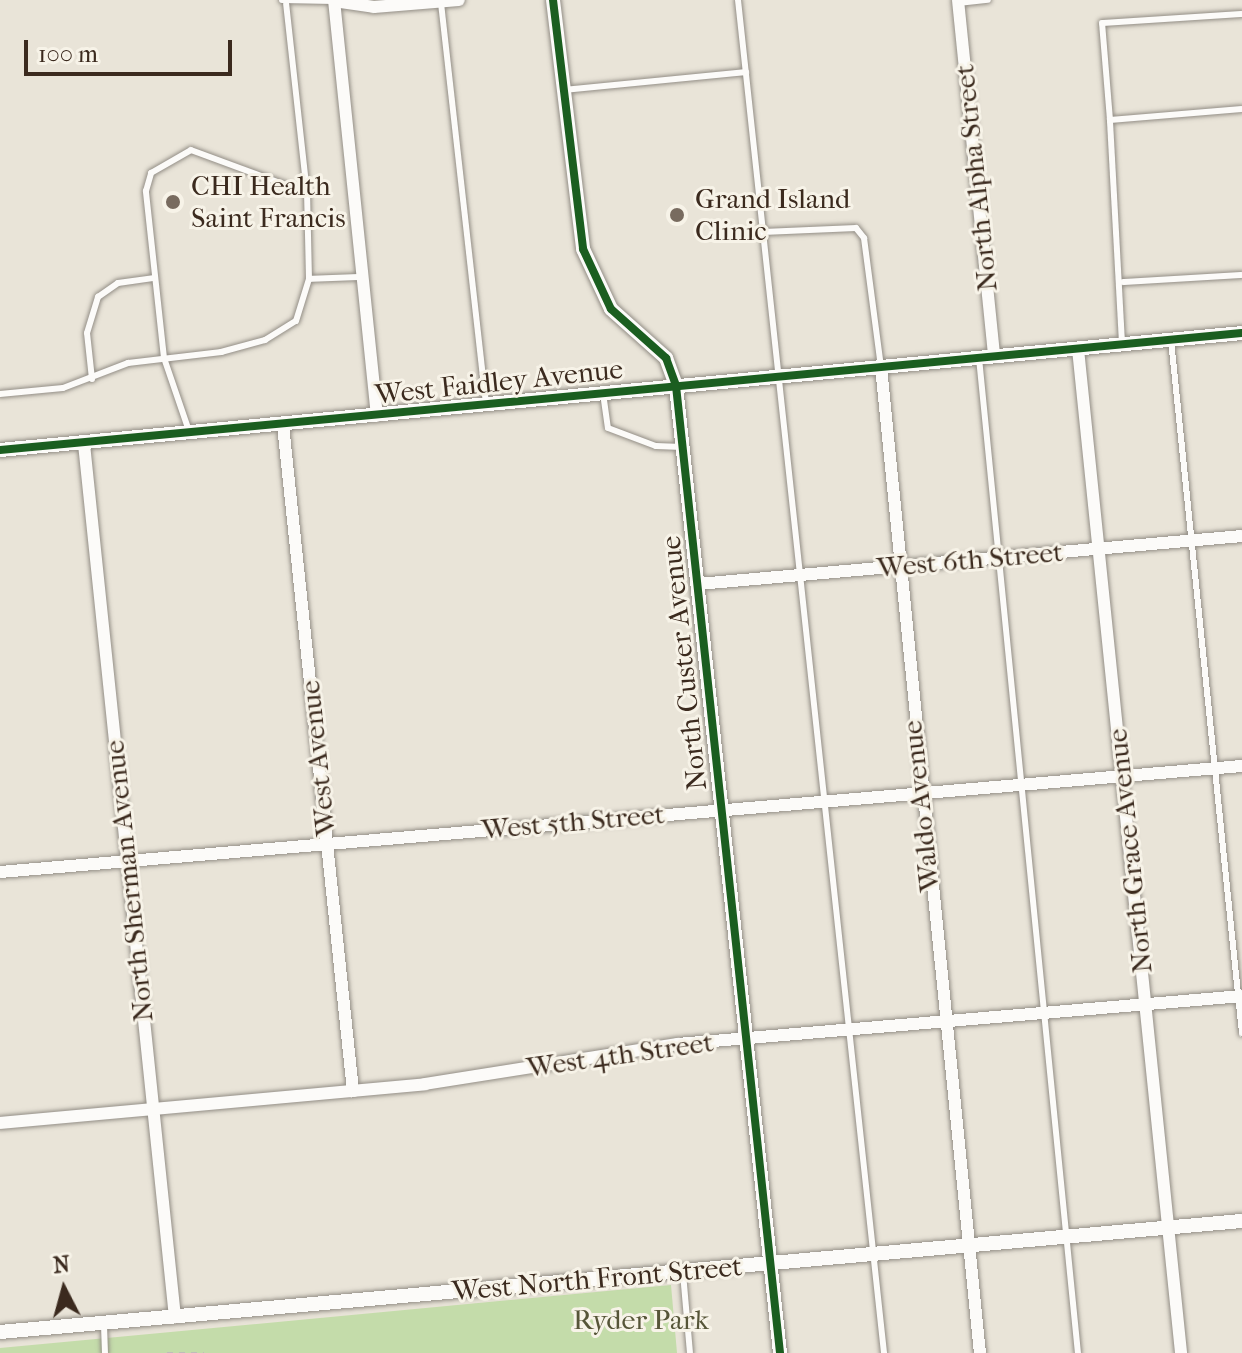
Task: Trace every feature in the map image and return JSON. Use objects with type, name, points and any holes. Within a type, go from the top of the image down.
[{"type":"street","points":[[377,416],[334,0],[374,7],[459,0]]},
{"type":"street","name":"North Custer Avenue","points":[[553,0],[592,276],[611,309],[666,358],[676,386],[749,1038],[780,1353]]},
{"type":"street","name":"North Alpha Street","points":[[958,1],[986,357]]},
{"type":"street","name":"West Faidley Avenue","points":[[0,450],[1242,333]]},
{"type":"street","name":"North Grace Avenue","points":[[1078,349],[1181,1353]]},
{"type":"street","name":"Waldo Avenue","points":[[881,367],[897,566],[942,1020],[980,1353]]},
{"type":"street","name":"West Avenue","points":[[283,425],[353,1091]]},
{"type":"street","name":"North Sherman Avenue","points":[[84,444],[175,1317]]},
{"type":"street","name":"West 6th Street","points":[[698,584],[1242,536]]},
{"type":"street","name":"West 5th Street","points":[[0,872],[1242,766]]},
{"type":"street","name":"West 4th Street","points":[[0,1123],[353,1091],[749,1038],[1240,996]]},
{"type":"street","name":"West North Front Street","points":[[0,1332],[1242,1221]]},
{"type":"lane","points":[[0,394],[92,379],[164,358],[265,340],[296,321],[309,279],[307,193],[284,2],[334,0]]},
{"type":"lane","points":[[738,0],[884,1353]]},
{"type":"lane","points":[[958,1],[988,0]]},
{"type":"lane","points":[[441,1],[486,405]]},
{"type":"lane","points":[[1122,345],[1123,282],[1102,23],[1242,14]]},
{"type":"lane","points":[[564,90],[746,72]]},
{"type":"lane","points":[[1110,120],[1242,109]]},
{"type":"lane","points":[[190,434],[164,358],[146,191],[151,173],[175,154],[205,152],[307,193]]},
{"type":"lane","points":[[763,232],[856,228],[864,238],[881,367]]},
{"type":"lane","points":[[1123,282],[1242,275]]},
{"type":"lane","points":[[309,279],[362,277]]},
{"type":"lane","points":[[92,379],[87,333],[98,297],[118,283],[155,278]]},
{"type":"lane","points":[[1170,340],[1242,1033]]},
{"type":"lane","points":[[986,357],[998,557],[1078,1353]]},
{"type":"lane","points":[[603,393],[608,428],[682,447]]},
{"type":"lane","points":[[683,1271],[690,1353]]},
{"type":"lane","points":[[104,1324],[105,1353]]},
{"type":"path","points":[[167,1353],[204,1353]]},
{"type":"green space","name":"Ryder Park","points":[[671,1285],[677,1353],[0,1353],[0,1348]]},
{"type":"cycle path","points":[[553,0],[583,249],[611,309],[666,358],[676,386],[780,1353]]},
{"type":"cycle path","points":[[0,450],[1242,333]]},
{"type":"place","name":"CHI Health Saint Francis","points":[[173,202]]},
{"type":"place","name":"Grand Island Clinic","points":[[677,215]]}]
